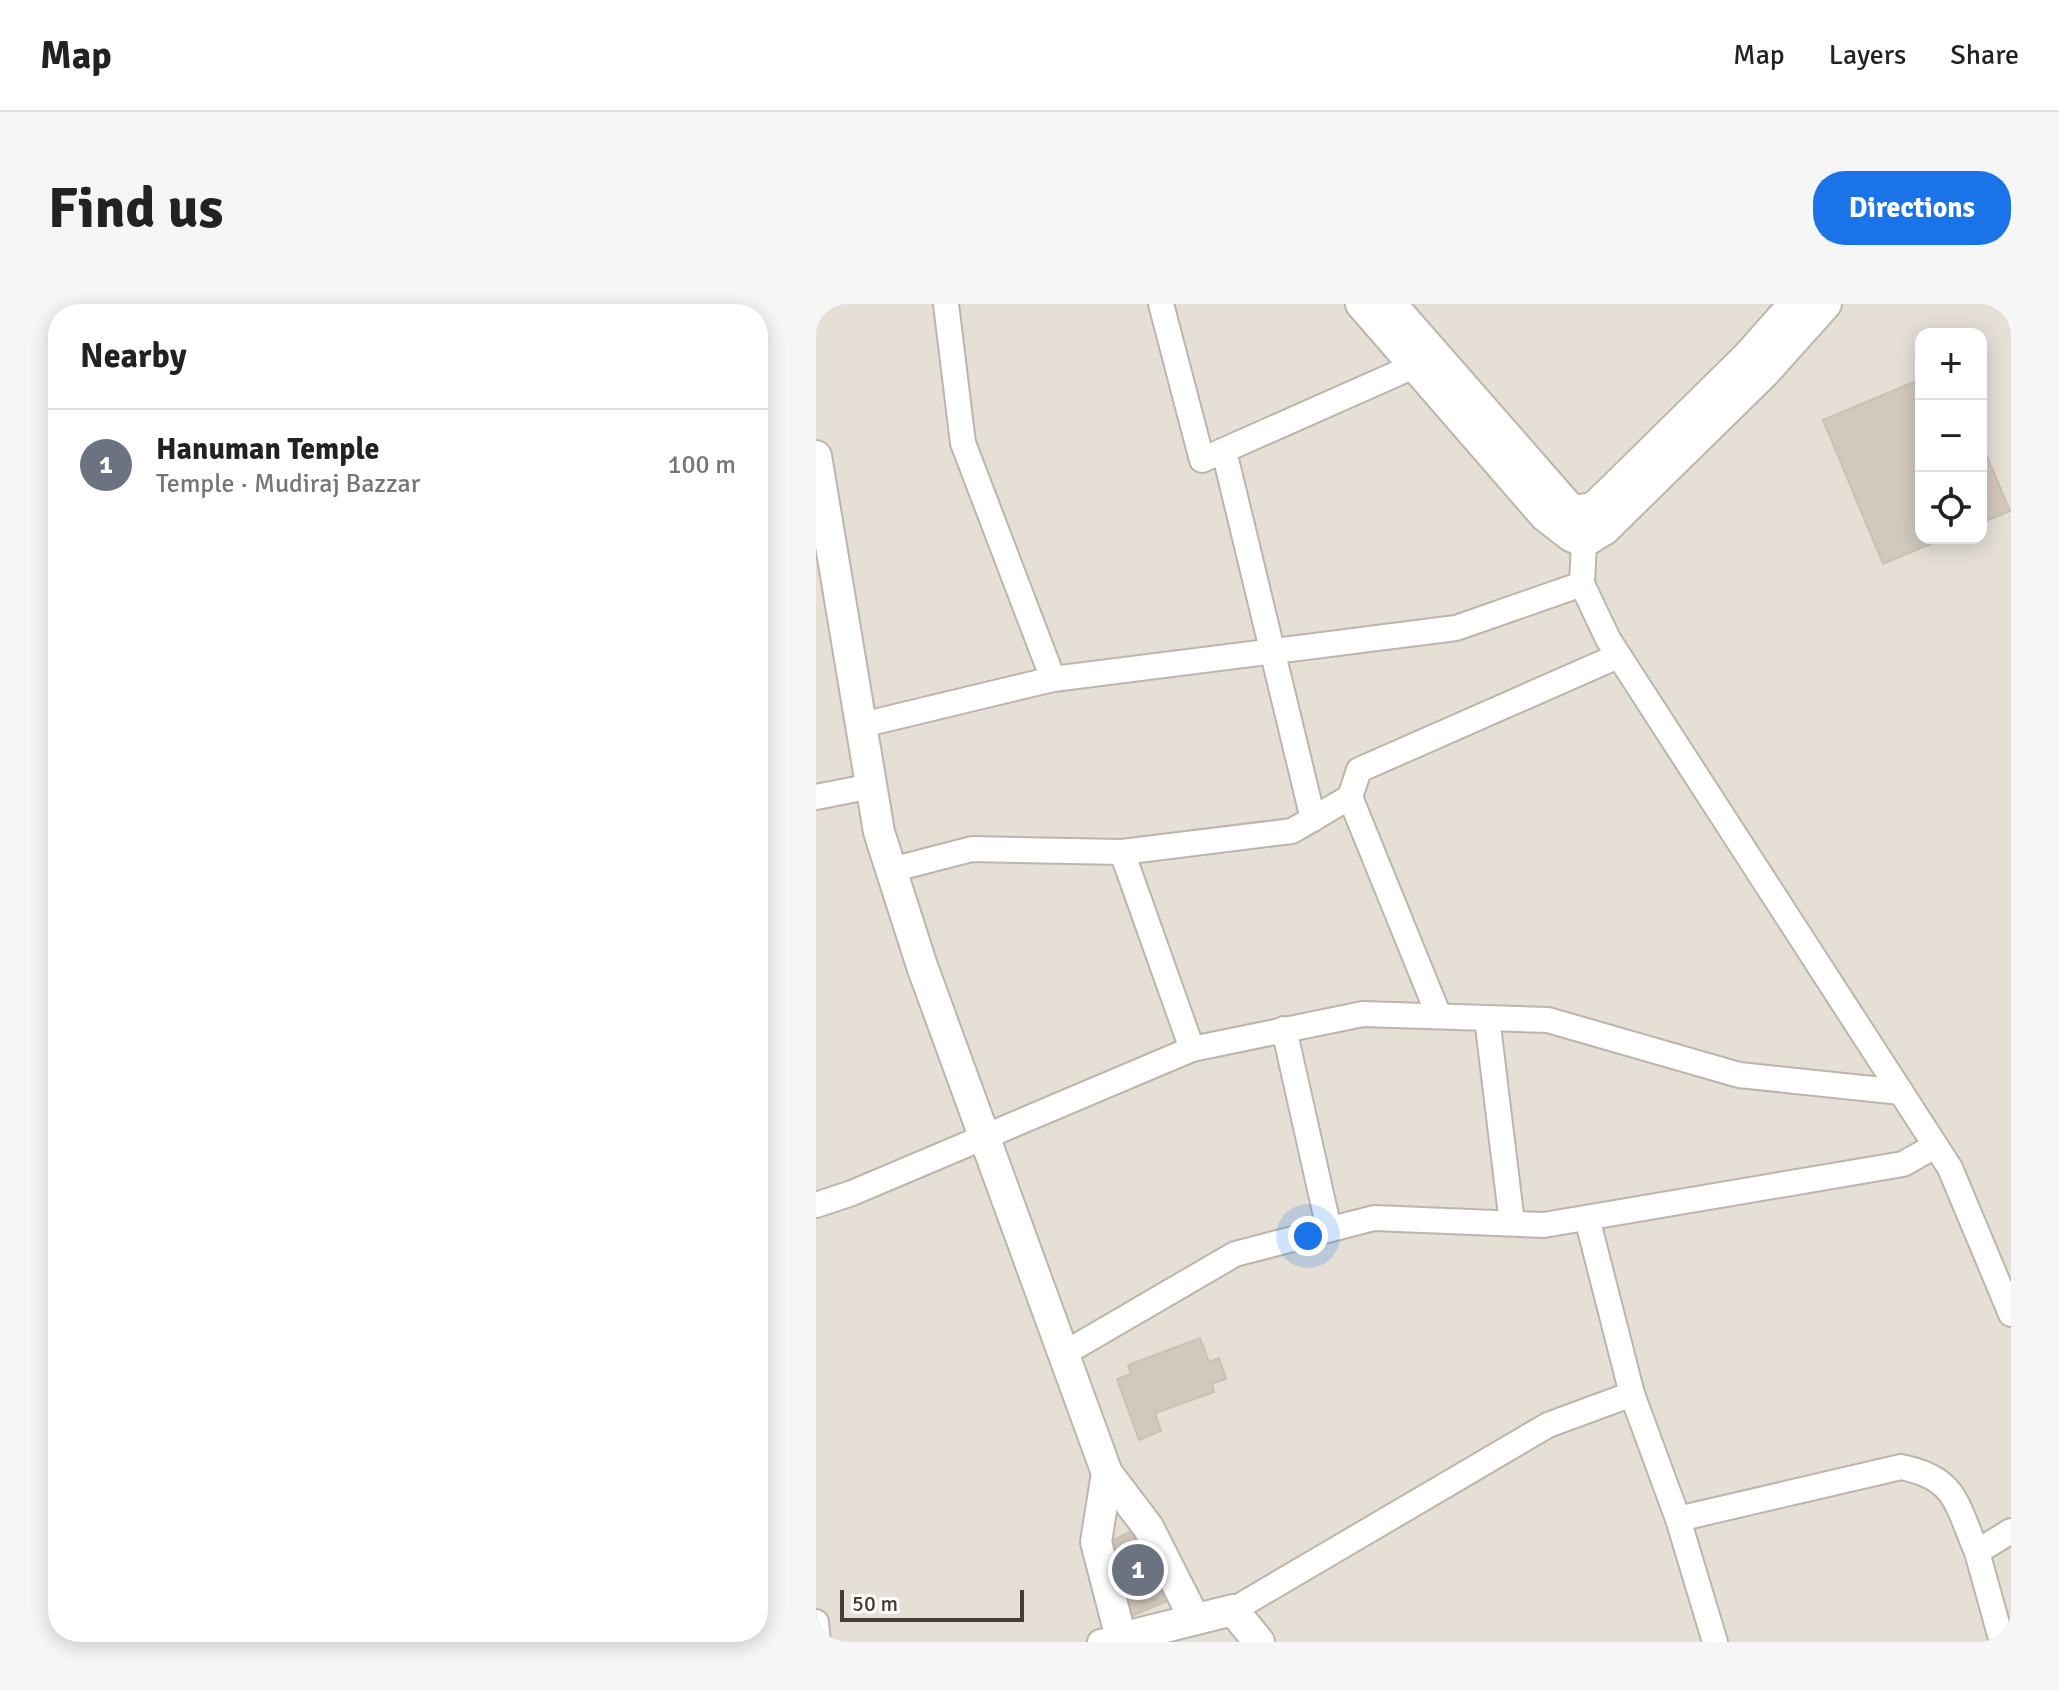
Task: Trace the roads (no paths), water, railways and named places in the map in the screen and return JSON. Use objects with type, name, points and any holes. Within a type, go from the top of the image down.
[{"type":"street","points":[[946,304],[963,443],[1053,679]]},
{"type":"street","points":[[1161,304],[1202,460],[1414,366]]},
{"type":"street","points":[[1361,304],[1545,516],[1585,525]]},
{"type":"street","points":[[1391,304],[1585,525]]},
{"type":"street","points":[[1794,304],[1585,525],[1582,584],[1618,656],[1950,1168],[2011,1314]]},
{"type":"street","points":[[1585,525],[1765,372],[1826,304]]},
{"type":"street","points":[[1224,451],[1313,819]]},
{"type":"street","points":[[816,456],[879,832],[891,870],[1107,1473],[1148,1527],[1194,1618]]},
{"type":"street","points":[[862,725],[1053,679],[1456,628],[1582,584]]},
{"type":"street","points":[[1439,1016],[1350,797],[1359,770],[1618,656]]},
{"type":"street","points":[[816,797],[872,786]]},
{"type":"street","points":[[891,870],[972,849],[1122,852],[1292,831],[1350,797]]},
{"type":"street","points":[[1122,852],[1192,1049]]},
{"type":"street","points":[[816,1205],[852,1193],[1192,1049],[1363,1014],[1548,1020],[1739,1075],[1901,1092]]},
{"type":"street","points":[[1487,1018],[1512,1223]]},
{"type":"street","points":[[1284,1029],[1329,1229]]},
{"type":"street","points":[[1065,1353],[1235,1254],[1374,1218],[1544,1225],[1903,1164],[1935,1146]]},
{"type":"street","points":[[1587,1218],[1632,1394],[1678,1519],[1715,1642]]},
{"type":"street","points":[[1107,1473],[1096,1542],[1114,1641],[1233,1610],[1548,1425],[1632,1394]]},
{"type":"street","points":[[1678,1519],[1901,1467],[1935,1475],[1949,1488],[1977,1552],[2002,1642]]},
{"type":"street","points":[[1977,1552],[2011,1531]]},
{"type":"street","points":[[1233,1610],[1259,1642]]},
{"type":"street","points":[[816,1622],[817,1642]]},
{"type":"place","name":"Hanuman Temple","points":[[1138,1570]]}]
